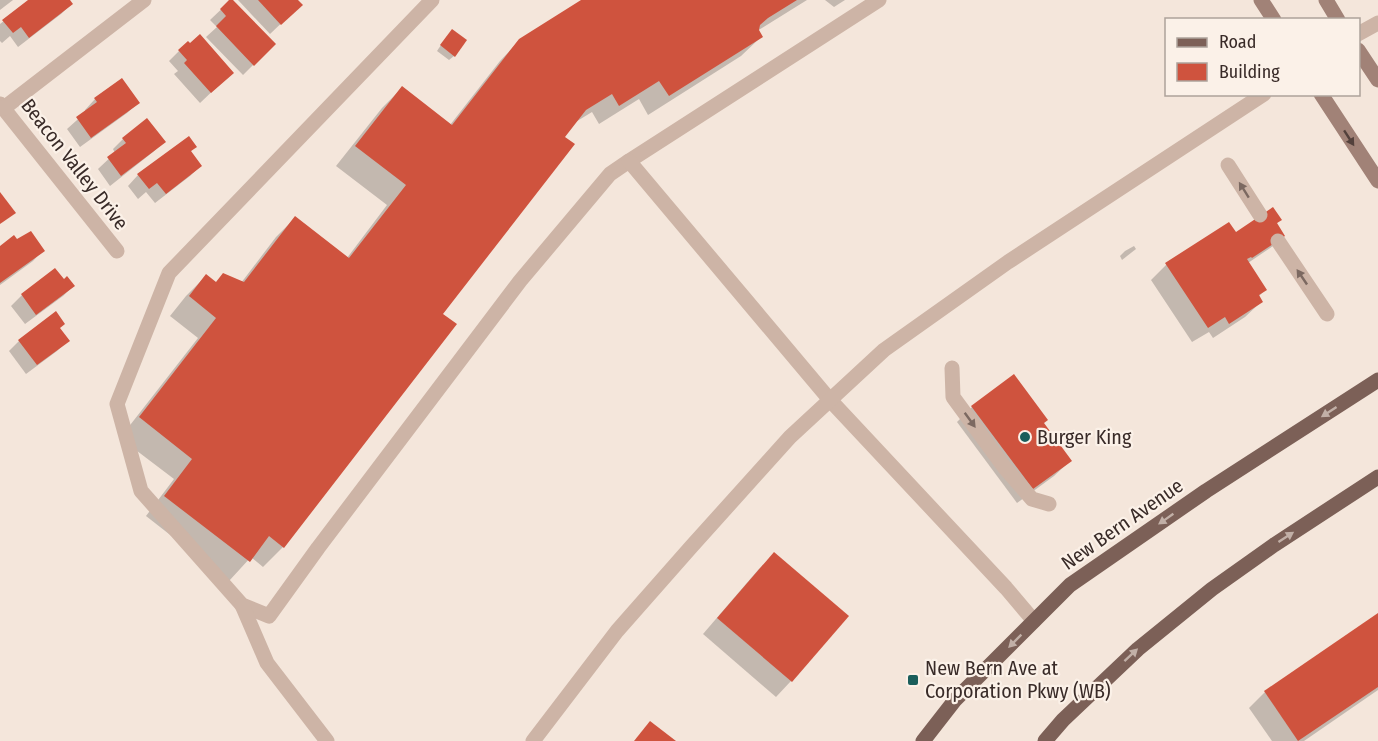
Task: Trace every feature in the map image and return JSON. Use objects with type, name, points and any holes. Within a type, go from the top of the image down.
[{"type":"main road","points":[[1261,0],[1273,18]]},
{"type":"main road","points":[[1326,0],[1337,18]]},
{"type":"main road","points":[[1360,52],[1378,80]]},
{"type":"main road","points":[[1322,96],[1378,181]]},
{"type":"main road","name":"New Bern Avenue","points":[[923,741],[955,700],[1070,585],[1206,491],[1378,380]]},
{"type":"main road","points":[[1046,741],[1063,720],[1138,649],[1212,589],[1378,477]]},
{"type":"street","points":[[2,106],[144,0]]},
{"type":"street","points":[[327,741],[267,663],[242,605],[141,490],[117,404],[169,273],[432,0]]},
{"type":"street","points":[[242,605],[269,616],[520,281],[610,174],[879,0]]},
{"type":"street","points":[[1360,33],[1378,23]]},
{"type":"street","points":[[533,741],[617,631],[790,437],[884,350],[990,274],[1261,96]]},
{"type":"street","name":"Beacon Valley Drive","points":[[2,106],[117,251]]},
{"type":"street","points":[[629,161],[830,400],[1006,588],[1034,621]]},
{"type":"street","points":[[1228,165],[1260,215]]},
{"type":"street","points":[[1278,241],[1327,314]]},
{"type":"street","points":[[952,368],[953,398],[1005,468],[1032,499],[1049,504]]},
{"type":"building","points":[[28,0],[70,0],[73,4],[29,38],[21,27],[13,33],[2,20]]},
{"type":"building","points":[[229,0],[233,0],[276,44],[254,66],[216,26],[226,16],[220,9]]},
{"type":"building","points":[[258,0],[298,0],[303,5],[281,25]]},
{"type":"building","points":[[581,0],[797,0],[760,25],[759,30],[763,37],[669,96],[659,81],[619,106],[612,94],[586,110],[565,137],[575,144],[443,314],[457,324],[284,548],[269,536],[250,562],[164,496],[192,459],[139,417],[216,318],[189,296],[206,274],[216,282],[223,273],[244,282],[295,216],[349,258],[406,185],[355,146],[402,86],[452,125],[519,39]]},
{"type":"building","points":[[452,29],[467,40],[455,57],[440,45]]},
{"type":"building","points":[[200,34],[234,73],[211,93],[184,63],[187,60],[178,50]]},
{"type":"building","points":[[122,78],[140,103],[91,138],[76,117],[97,102],[94,98]]},
{"type":"building","points":[[147,118],[166,142],[121,176],[107,157],[126,143],[122,138]]},
{"type":"building","points":[[189,136],[197,147],[191,151],[202,166],[166,194],[157,183],[149,189],[137,174]]},
{"type":"building","points":[[0,192],[16,213],[0,224]]},
{"type":"building","points":[[1273,207],[1282,220],[1277,223],[1285,236],[1247,259],[1267,290],[1259,295],[1263,302],[1229,324],[1225,317],[1208,328],[1165,263],[1229,222],[1236,232]]},
{"type":"building","points":[[31,231],[45,251],[0,283],[0,246],[14,235],[17,239]]},
{"type":"building","points":[[55,268],[64,279],[67,276],[75,286],[36,315],[21,294]]},
{"type":"building","points":[[56,311],[65,324],[60,328],[70,341],[37,365],[18,340]]},
{"type":"building","points":[[1014,374],[1048,420],[1044,423],[1072,461],[1033,489],[971,406]]},
{"type":"building","points":[[774,552],[849,616],[792,682],[717,618]]},
{"type":"building","points":[[1378,613],[1378,687],[1298,741],[1264,691]]},
{"type":"building","points":[[650,721],[676,741],[634,741]]},
{"type":"place","name":"Burger King","points":[[1025,437]]},
{"type":"place","name":"New Bern Ave at Corporation Pkwy (WB)","points":[[913,680]]}]
